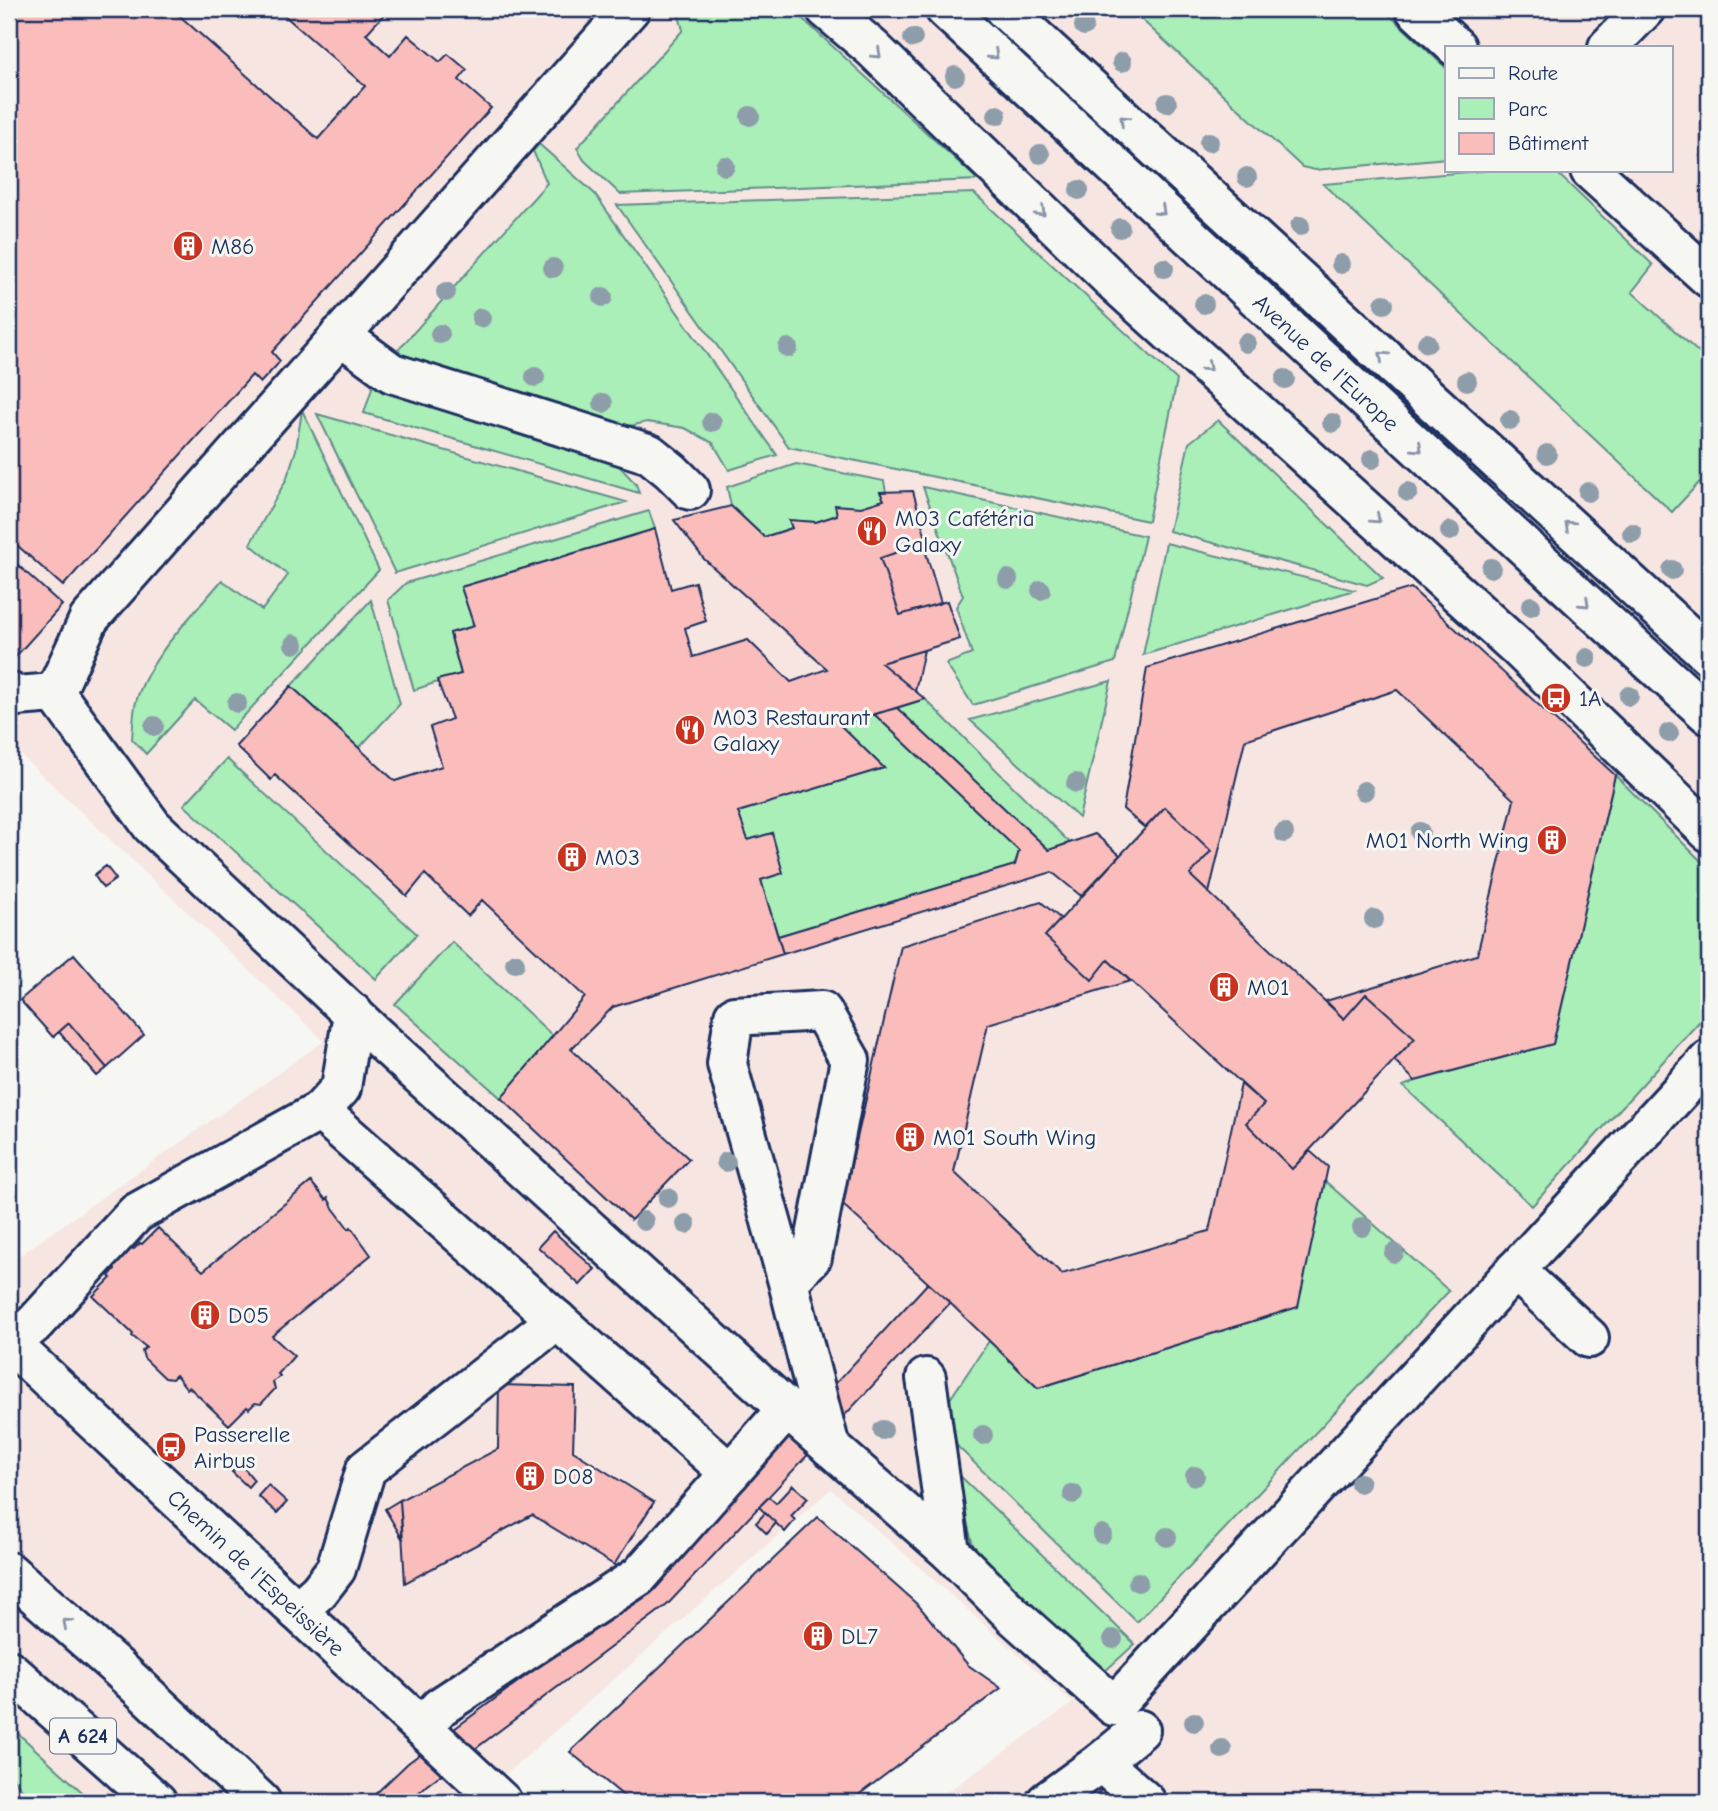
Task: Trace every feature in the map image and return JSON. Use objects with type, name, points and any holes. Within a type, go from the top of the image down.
[{"type":"main road","points":[[55,693],[89,619],[630,9]]},
{"type":"main road","points":[[826,9],[872,48],[1115,283],[1517,647],[1709,832]]},
{"type":"main road","name":"Avenue de l'Europe","points":[[944,9],[1709,715]]},
{"type":"main road","name":"Avenue de l'Europe","points":[[1004,9],[1709,655]]},
{"type":"main road","points":[[1415,9],[1455,46]]},
{"type":"main road","points":[[1609,46],[1645,9]]},
{"type":"main road","points":[[1592,172],[1709,278]]},
{"type":"main road","points":[[340,335],[392,373],[650,454],[690,490]]},
{"type":"main road","points":[[9,692],[17,696],[55,693]]},
{"type":"main road","points":[[55,693],[152,826],[786,1409],[950,1552],[1015,1617],[1114,1706],[1709,1060]]},
{"type":"main road","points":[[788,1282],[812,1257],[850,1060],[822,1011],[734,1016],[727,1064],[788,1282],[830,1447]]},
{"type":"main road","points":[[9,1343],[34,1325],[136,1213],[320,1111],[341,1088],[353,1013]]},
{"type":"main road","points":[[320,1111],[730,1473]]},
{"type":"main road","points":[[1515,1270],[1589,1338]]},
{"type":"main road","points":[[298,1611],[337,1569],[366,1469],[557,1320]]},
{"type":"main road","name":"Chemin de l'Espeissière","points":[[9,1343],[502,1802]]},
{"type":"main road","points":[[926,1378],[950,1552]]},
{"type":"main road","points":[[422,1727],[440,1707],[639,1576],[786,1409]]},
{"type":"main road","points":[[9,1572],[118,1668],[261,1802]]},
{"type":"main road","points":[[118,1668],[287,1802]]},
{"type":"main road","name":"A 624","points":[[9,1670],[157,1802]]},
{"type":"main road","points":[[1046,1802],[1140,1730]]},
{"type":"main road","points":[[1101,1762],[1146,1802]]},
{"type":"shaded area","points":[[9,9],[1709,9],[1709,1802],[933,1802],[1073,1703],[831,1489],[474,1802],[9,1802],[9,1263],[324,1041],[9,744]]},
{"type":"green space","points":[[677,9],[792,9],[978,180],[620,194],[584,160],[577,148],[683,30]]},
{"type":"green space","points":[[1130,9],[1383,9],[1445,67],[1445,158],[1315,170],[1302,167]]},
{"type":"green space","points":[[539,144],[595,194],[777,455],[729,470],[713,443],[685,428],[647,422],[612,430],[410,368],[398,350],[547,183],[533,151]]},
{"type":"green space","points":[[1468,172],[1556,172],[1653,265],[1632,292],[1709,362],[1709,472],[1672,512],[1323,184]]},
{"type":"green space","points":[[974,193],[1177,380],[1148,521],[789,447],[617,205]]},
{"type":"green space","points":[[373,385],[606,452],[636,484],[639,493],[364,413]]},
{"type":"green space","points":[[302,410],[379,570],[231,730],[195,700],[146,754],[132,739],[135,706],[149,672],[171,639],[222,580],[262,610],[288,575],[250,544],[286,480],[296,450]]},
{"type":"green space","points":[[317,414],[626,502],[395,573]]},
{"type":"green space","points":[[1218,420],[1383,578],[1367,585],[1169,531],[1189,443]]},
{"type":"green space","points":[[796,464],[884,481],[886,492],[881,492],[884,500],[816,522],[789,520],[792,528],[764,537],[731,506],[727,487]]},
{"type":"green space","points":[[923,487],[1145,536],[1115,662],[973,705],[946,664],[972,654],[956,607],[963,596]]},
{"type":"green space","points":[[649,511],[655,529],[461,587],[474,626],[450,634],[461,674],[414,690],[388,600],[406,583]]},
{"type":"green space","points":[[1166,543],[1354,590],[1143,655]]},
{"type":"green space","points":[[371,600],[400,704],[359,748],[291,686]]},
{"type":"green space","points":[[1111,681],[1079,818],[970,720]]},
{"type":"green space","points":[[925,699],[1070,843],[1049,850],[897,708]]},
{"type":"green space","points":[[874,714],[1019,851],[1015,865],[778,936],[761,880],[772,833],[748,840],[738,812],[884,768],[840,725]]},
{"type":"green space","points":[[227,759],[417,934],[376,979],[184,805]]},
{"type":"green space","points":[[1615,775],[1709,869],[1709,1011],[1532,1206],[1403,1086],[1553,1044]]},
{"type":"green space","points":[[452,942],[553,1036],[501,1098],[395,1004]]},
{"type":"green space","points":[[1325,1181],[1449,1291],[1137,1622],[952,1441],[944,1408],[989,1341],[1038,1388],[1297,1307]]},
{"type":"green space","points":[[953,1469],[1135,1644],[1103,1673],[976,1557]]},
{"type":"green space","points":[[9,1725],[93,1802],[33,1802],[9,1774]]},
{"type":"building","name":"M86","points":[[9,9],[172,9],[318,139],[365,86],[277,9],[389,9],[366,34],[390,56],[408,35],[440,62],[448,54],[467,70],[459,80],[491,108],[272,352],[280,361],[276,366],[260,383],[252,375],[63,586],[9,538]]},
{"type":"building","name":"M03","points":[[913,491],[927,542],[880,558],[900,615],[947,601],[960,639],[881,663],[925,699],[840,725],[884,768],[738,812],[748,840],[772,833],[783,873],[761,880],[783,954],[613,1007],[571,1049],[689,1159],[631,1220],[501,1098],[585,997],[482,900],[468,916],[425,874],[407,896],[275,775],[271,780],[236,746],[291,686],[395,781],[442,766],[430,727],[452,719],[437,680],[461,674],[450,633],[474,626],[461,587],[655,529],[671,589],[695,582],[706,621],[685,628],[693,657],[748,640],[791,682],[827,669],[704,559],[674,520],[731,506],[764,537],[792,528],[789,520],[816,522],[837,515],[835,505],[861,507],[884,500],[880,492]]},
{"type":"building","points":[[923,543],[941,603],[900,615],[880,558]]},
{"type":"building","points":[[9,557],[62,605],[9,664]]},
{"type":"building","name":"M01 North Wing","points":[[1411,588],[1615,775],[1553,1044],[1415,1081],[1394,1060],[1415,1038],[1366,994],[1344,1019],[1326,1001],[1477,955],[1514,800],[1397,690],[1245,740],[1209,893],[1190,875],[1211,851],[1165,807],[1145,828],[1123,809],[1147,668]]},
{"type":"building","points":[[924,650],[915,691],[881,663]]},
{"type":"building","points":[[897,708],[1049,850],[1095,834],[1120,855],[1081,896],[1052,872],[783,954],[778,936],[1015,865],[1019,851],[874,714]]},
{"type":"building","name":"M01","points":[[1165,807],[1211,851],[1190,875],[1344,1019],[1366,994],[1415,1038],[1292,1169],[1246,1123],[1264,1104],[1108,960],[1092,980],[1045,936]]},
{"type":"building","points":[[106,866],[116,879],[103,888],[94,875]]},
{"type":"building","name":"M01 South Wing","points":[[1041,902],[1061,919],[1045,936],[1092,980],[1108,960],[1130,981],[988,1024],[954,1172],[1062,1274],[1209,1231],[1241,1084],[1264,1104],[1246,1123],[1292,1169],[1310,1151],[1328,1167],[1298,1307],[1038,1388],[842,1204],[901,946]]},
{"type":"building","points":[[74,954],[144,1035],[107,1068],[69,1023],[53,1037],[20,1000]]},
{"type":"building","points":[[69,1023],[107,1068],[97,1076],[59,1032]]},
{"type":"building","name":"D05","points":[[311,1182],[326,1200],[328,1198],[371,1255],[272,1336],[294,1356],[273,1382],[275,1389],[261,1404],[255,1403],[249,1409],[247,1407],[229,1425],[189,1387],[187,1389],[176,1375],[172,1379],[165,1378],[144,1358],[142,1351],[146,1347],[93,1296],[111,1278],[109,1276],[115,1269],[113,1263],[128,1248],[134,1249],[142,1244],[158,1228],[203,1271]]},
{"type":"building","points":[[553,1231],[595,1269],[580,1285],[538,1247]]},
{"type":"building","points":[[928,1283],[950,1303],[667,1605],[427,1785],[409,1802],[367,1802],[408,1763],[652,1583]]},
{"type":"building","name":"D08","points":[[499,1385],[575,1387],[573,1451],[654,1502],[614,1565],[532,1515],[405,1583],[400,1500],[498,1449]]},
{"type":"building","points":[[240,1463],[254,1480],[248,1487],[232,1472]]},
{"type":"building","points":[[268,1485],[287,1502],[277,1513],[258,1496]]},
{"type":"building","points":[[793,1485],[808,1498],[791,1516],[795,1520],[785,1532],[759,1507],[769,1497],[776,1503]]},
{"type":"building","points":[[400,1500],[403,1540],[385,1509]]},
{"type":"building","points":[[765,1513],[776,1523],[767,1534],[756,1523]]},
{"type":"building","name":"DL7","points":[[818,1517],[919,1606],[968,1665],[1001,1688],[849,1802],[631,1802],[570,1752]]},
{"type":"building","points":[[1107,1783],[1129,1802],[1091,1802]]},
{"type":"place","name":"M86","points":[[188,246]]},
{"type":"place","name":"M03 Cafétéria Galaxy","points":[[872,531]]},
{"type":"place","name":"1A","points":[[1556,698]]},
{"type":"place","name":"M03 Restaurant Galaxy","points":[[690,730]]},
{"type":"place","name":"M01 North Wing","points":[[1552,840]]},
{"type":"place","name":"M03","points":[[572,857]]},
{"type":"place","name":"M01","points":[[1224,987]]},
{"type":"place","name":"M01 South Wing","points":[[910,1137]]},
{"type":"place","name":"D05","points":[[205,1315]]},
{"type":"place","name":"Passerelle Airbus","points":[[171,1447]]},
{"type":"place","name":"D08","points":[[530,1476]]},
{"type":"place","name":"DL7","points":[[818,1636]]}]
